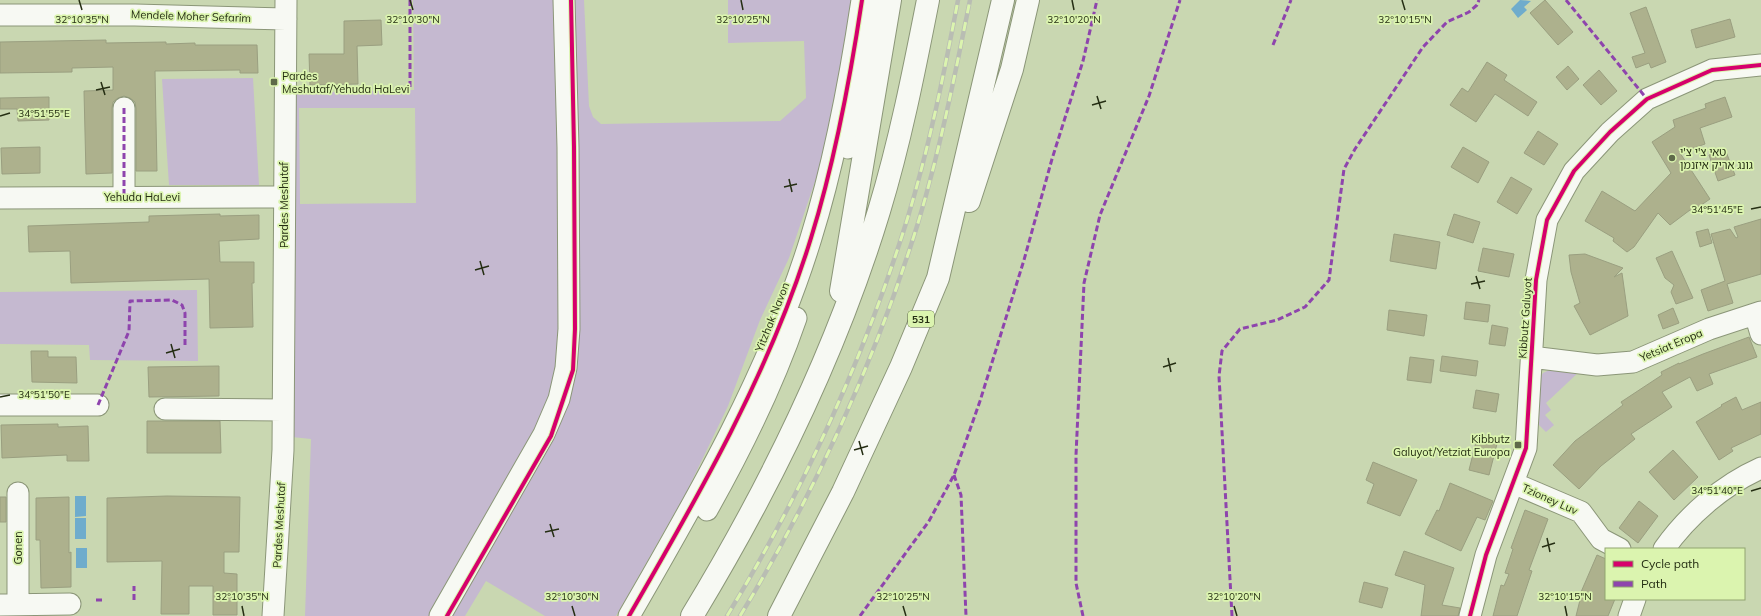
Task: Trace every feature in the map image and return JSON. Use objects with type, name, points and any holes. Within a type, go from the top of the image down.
[{"type":"highway","points":[[832,342],[890,0]]},
{"type":"highway","points":[[692,616],[742,530],[776,465],[832,342],[855,283],[879,211],[915,70],[928,0]]},
{"type":"highway","name":"531","points":[[779,616],[843,492],[901,367],[938,278],[1003,0]]},
{"type":"highway","points":[[938,278],[976,182],[1012,69],[1028,0]]},
{"type":"street","points":[[440,616],[544,434],[559,399],[566,368],[569,329],[568,147],[564,0]]},
{"type":"street","name":"Yitzhak Navon","points":[[629,616],[699,495],[755,381],[784,314],[811,238],[828,175],[855,47],[862,0]]},
{"type":"street","name":"Yitzhak Navon","points":[[645,616],[708,509],[747,436],[785,351],[821,248],[856,118],[877,0]]},
{"type":"street","name":"Mendele Moher Sefarim","points":[[0,15],[135,7],[286,10]]},
{"type":"street","name":"Pardes Meshutaf","points":[[273,616],[290,450],[283,410],[286,10]]},
{"type":"street","name":"Kibbutz Galuyot","points":[[1470,616],[1486,555],[1526,448],[1536,280],[1547,220],[1574,171],[1610,132],[1647,98],[1712,70],[1761,66]]},
{"type":"street","points":[[124,108],[124,197]]},
{"type":"street","name":"Yehuda HaLevi","points":[[0,198],[284,197]]},
{"type":"street","points":[[1758,313],[1761,334]]},
{"type":"street","name":"Yetsiat Eropa","points":[[1531,357],[1597,365],[1633,362],[1709,329],[1758,313]]},
{"type":"street","points":[[0,405],[98,405]]},
{"type":"street","points":[[165,409],[283,410]]},
{"type":"street","points":[[1665,548],[1676,533],[1696,512],[1725,488],[1761,468]]},
{"type":"street","name":"Tzioney Luv","points":[[1513,483],[1581,512],[1602,539],[1618,548]]},
{"type":"street","name":"Gonen","points":[[18,492],[9,604],[70,604]]},
{"type":"street","points":[[1629,616],[1635,600]]},
{"type":"shaded area","points":[[413,0],[584,0],[589,106],[593,117],[601,124],[780,121],[806,98],[804,41],[728,43],[728,0],[853,0],[825,152],[789,258],[760,320],[728,406],[686,493],[616,616],[545,616],[486,581],[465,616],[305,616],[311,439],[292,437],[292,93],[414,90]],"holes":[[[299,108],[415,108],[416,203],[300,204]]]},
{"type":"shaded area","points":[[253,78],[259,185],[169,185],[162,79]]},
{"type":"shaded area","points":[[197,290],[198,361],[90,360],[89,345],[0,344],[0,292]]},
{"type":"shaded area","points":[[1556,367],[1581,370],[1546,403],[1551,410],[1545,415],[1554,425],[1546,432],[1539,425],[1540,378],[1543,373]]},
{"type":"water","points":[[1520,0],[1531,1],[1524,7],[1527,10],[1518,18],[1511,9]]},
{"type":"water","points":[[75,496],[86,496],[86,516],[75,517]]},
{"type":"water","points":[[75,518],[86,518],[86,539],[75,539]]},
{"type":"water","points":[[76,548],[87,548],[87,568],[76,568]]},
{"type":"building","points":[[1545,0],[1573,32],[1558,45],[1530,13]]},
{"type":"building","points":[[1646,7],[1666,62],[1651,68],[1649,63],[1636,68],[1632,57],[1645,53],[1630,13]]},
{"type":"building","points":[[1730,19],[1735,37],[1696,48],[1691,30]]},
{"type":"building","points":[[381,20],[382,45],[357,46],[358,84],[310,85],[309,54],[344,54],[344,21]]},
{"type":"building","points":[[106,40],[106,43],[166,42],[166,44],[195,43],[195,45],[257,45],[258,73],[240,73],[240,70],[155,71],[157,171],[136,171],[136,108],[135,102],[124,96],[113,102],[112,108],[112,173],[86,174],[84,91],[113,90],[113,67],[72,68],[72,72],[0,73],[0,42]]},
{"type":"building","points":[[1487,62],[1507,75],[1504,80],[1537,102],[1528,116],[1495,94],[1476,122],[1450,105],[1462,88],[1468,92]]},
{"type":"building","points":[[1568,66],[1579,79],[1567,90],[1556,77]]},
{"type":"building","points":[[1599,70],[1617,91],[1601,105],[1583,85]]},
{"type":"building","points":[[49,97],[49,120],[18,121],[17,109],[0,109],[0,98]]},
{"type":"building","points":[[1725,97],[1732,117],[1700,128],[1705,144],[1680,153],[1710,199],[1691,212],[1690,210],[1670,225],[1658,213],[1634,247],[1627,252],[1613,241],[1614,238],[1585,221],[1602,191],[1635,211],[1671,173],[1652,142],[1675,127],[1673,120],[1706,108],[1705,104]]},
{"type":"building","points":[[1538,131],[1558,144],[1544,165],[1524,153]]},
{"type":"building","points":[[40,147],[40,173],[2,174],[1,148]]},
{"type":"building","points":[[1463,147],[1489,162],[1478,183],[1451,167]]},
{"type":"building","points":[[1725,149],[1735,175],[1718,181],[1709,155]]},
{"type":"building","points":[[1511,177],[1532,189],[1517,214],[1497,202]]},
{"type":"building","points":[[220,214],[220,216],[259,215],[259,239],[219,241],[220,262],[254,262],[254,283],[252,283],[253,327],[210,328],[209,279],[71,283],[70,251],[29,252],[28,226],[149,222],[149,216]]},
{"type":"building","points":[[1454,214],[1480,222],[1473,243],[1447,235]]},
{"type":"building","points":[[1761,219],[1761,274],[1727,284],[1733,303],[1708,311],[1701,290],[1725,281],[1711,234],[1730,229],[1736,238],[1738,237],[1734,227]]},
{"type":"building","points":[[1708,229],[1712,243],[1700,247],[1696,232]]},
{"type":"building","points":[[1394,234],[1440,242],[1436,269],[1390,261]]},
{"type":"building","points":[[1483,248],[1514,254],[1509,277],[1478,271]]},
{"type":"building","points":[[1672,251],[1693,298],[1676,304],[1671,292],[1674,285],[1665,278],[1656,258]]},
{"type":"building","points":[[1585,254],[1623,268],[1614,277],[1622,273],[1628,316],[1590,335],[1574,306],[1580,303],[1571,272],[1569,255]]},
{"type":"building","points":[[1466,302],[1490,305],[1488,322],[1464,319]]},
{"type":"building","points":[[1673,308],[1679,323],[1663,329],[1658,315]]},
{"type":"building","points":[[1389,310],[1427,315],[1424,336],[1387,330]]},
{"type":"building","points":[[1492,325],[1508,328],[1505,346],[1489,344]]},
{"type":"building","points":[[1749,337],[1757,357],[1709,374],[1713,384],[1697,391],[1690,377],[1662,392],[1672,407],[1631,434],[1635,439],[1601,466],[1579,489],[1553,465],[1575,441],[1623,405],[1621,402],[1662,375],[1661,372],[1679,363]]},
{"type":"building","points":[[31,351],[48,351],[48,357],[76,357],[77,383],[32,382]]},
{"type":"building","points":[[1442,356],[1478,361],[1476,376],[1440,371]]},
{"type":"building","points":[[1410,357],[1434,360],[1431,383],[1407,380]]},
{"type":"building","points":[[219,366],[219,396],[149,397],[148,367]]},
{"type":"building","points":[[1476,390],[1499,394],[1496,412],[1473,408]]},
{"type":"building","points":[[1736,397],[1742,410],[1761,402],[1761,434],[1731,448],[1733,451],[1719,460],[1696,422]]},
{"type":"building","points":[[147,421],[220,421],[221,453],[147,453]]},
{"type":"building","points":[[58,424],[58,427],[88,426],[89,461],[67,461],[67,455],[2,458],[1,425]]},
{"type":"building","points":[[1478,434],[1498,440],[1489,475],[1469,470]]},
{"type":"building","points":[[1673,450],[1698,477],[1674,500],[1649,472]]},
{"type":"building","points":[[1373,462],[1417,480],[1400,516],[1367,503],[1374,484],[1366,480]]},
{"type":"building","points":[[1450,483],[1493,501],[1485,520],[1477,517],[1461,551],[1425,534],[1437,510],[1439,511]]},
{"type":"building","points":[[167,496],[240,497],[239,552],[224,552],[224,573],[237,574],[237,615],[213,615],[213,586],[189,586],[189,614],[161,614],[162,561],[107,562],[107,498]]},
{"type":"building","points":[[0,497],[6,497],[6,522],[0,522]]},
{"type":"building","points":[[69,497],[69,553],[71,552],[71,587],[41,588],[40,540],[36,540],[36,498]]},
{"type":"building","points":[[1639,501],[1658,516],[1638,543],[1619,528]]},
{"type":"building","points":[[1525,510],[1548,519],[1529,570],[1532,571],[1517,616],[1493,616],[1501,585],[1504,586],[1509,574],[1505,573],[1513,549],[1511,548]]},
{"type":"building","points":[[1404,551],[1454,568],[1442,605],[1460,608],[1458,616],[1421,616],[1425,585],[1395,575]]},
{"type":"building","points":[[1597,555],[1605,559],[1605,600],[1615,600],[1608,616],[1576,616],[1580,600],[1578,599]]},
{"type":"building","points":[[1364,582],[1388,588],[1382,608],[1359,602]]},
{"type":"railway","points":[[727,616],[781,522],[806,473],[851,374],[871,323],[890,272],[915,193],[942,83],[958,0]]},
{"type":"railway","points":[[740,616],[793,523],[818,474],[863,375],[883,325],[926,196],[947,112],[970,0]]},
{"type":"marked path","points":[[410,0],[410,87]]},
{"type":"marked path","points":[[860,616],[929,521],[954,475],[980,401],[1024,260],[1052,159],[1083,61],[1097,0]]},
{"type":"marked path","points":[[1083,616],[1076,583],[1076,455],[1084,283],[1100,215],[1149,96],[1180,0]]},
{"type":"marked path","points":[[1273,45],[1291,0]]},
{"type":"marked path","points":[[1232,616],[1219,376],[1222,351],[1240,329],[1277,320],[1305,307],[1329,280],[1344,169],[1355,149],[1423,47],[1447,22],[1469,12],[1477,5],[1479,0]]},
{"type":"marked path","points":[[1566,0],[1647,99]]},
{"type":"marked path","points":[[124,108],[124,197]]},
{"type":"marked path","points":[[98,405],[129,331],[130,301],[172,300],[182,305],[185,313],[185,348]]},
{"type":"marked path","points":[[954,475],[961,495],[966,616]]},
{"type":"marked path","points":[[134,586],[134,600]]},
{"type":"marked path","points":[[96,600],[104,600]]},
{"type":"cycle path","points":[[447,616],[551,436],[573,370],[575,329],[574,147],[571,0]]},
{"type":"cycle path","points":[[629,616],[707,479],[731,432],[754,385],[794,288],[820,209],[835,150],[862,0]]},
{"type":"cycle path","points":[[1470,616],[1486,555],[1526,448],[1536,280],[1547,220],[1574,171],[1610,132],[1647,99],[1712,70],[1761,65]]},
{"type":"place","name":"Pardes Meshutaf/Yehuda HaLevi","points":[[274,82]]},
{"type":"place","name":"טאי צ'י צ'י גונג אריק איזנמן","points":[[1672,158]]},
{"type":"place","name":"Kibbutz Galuyot/Yetziat Europa","points":[[1518,445]]}]
